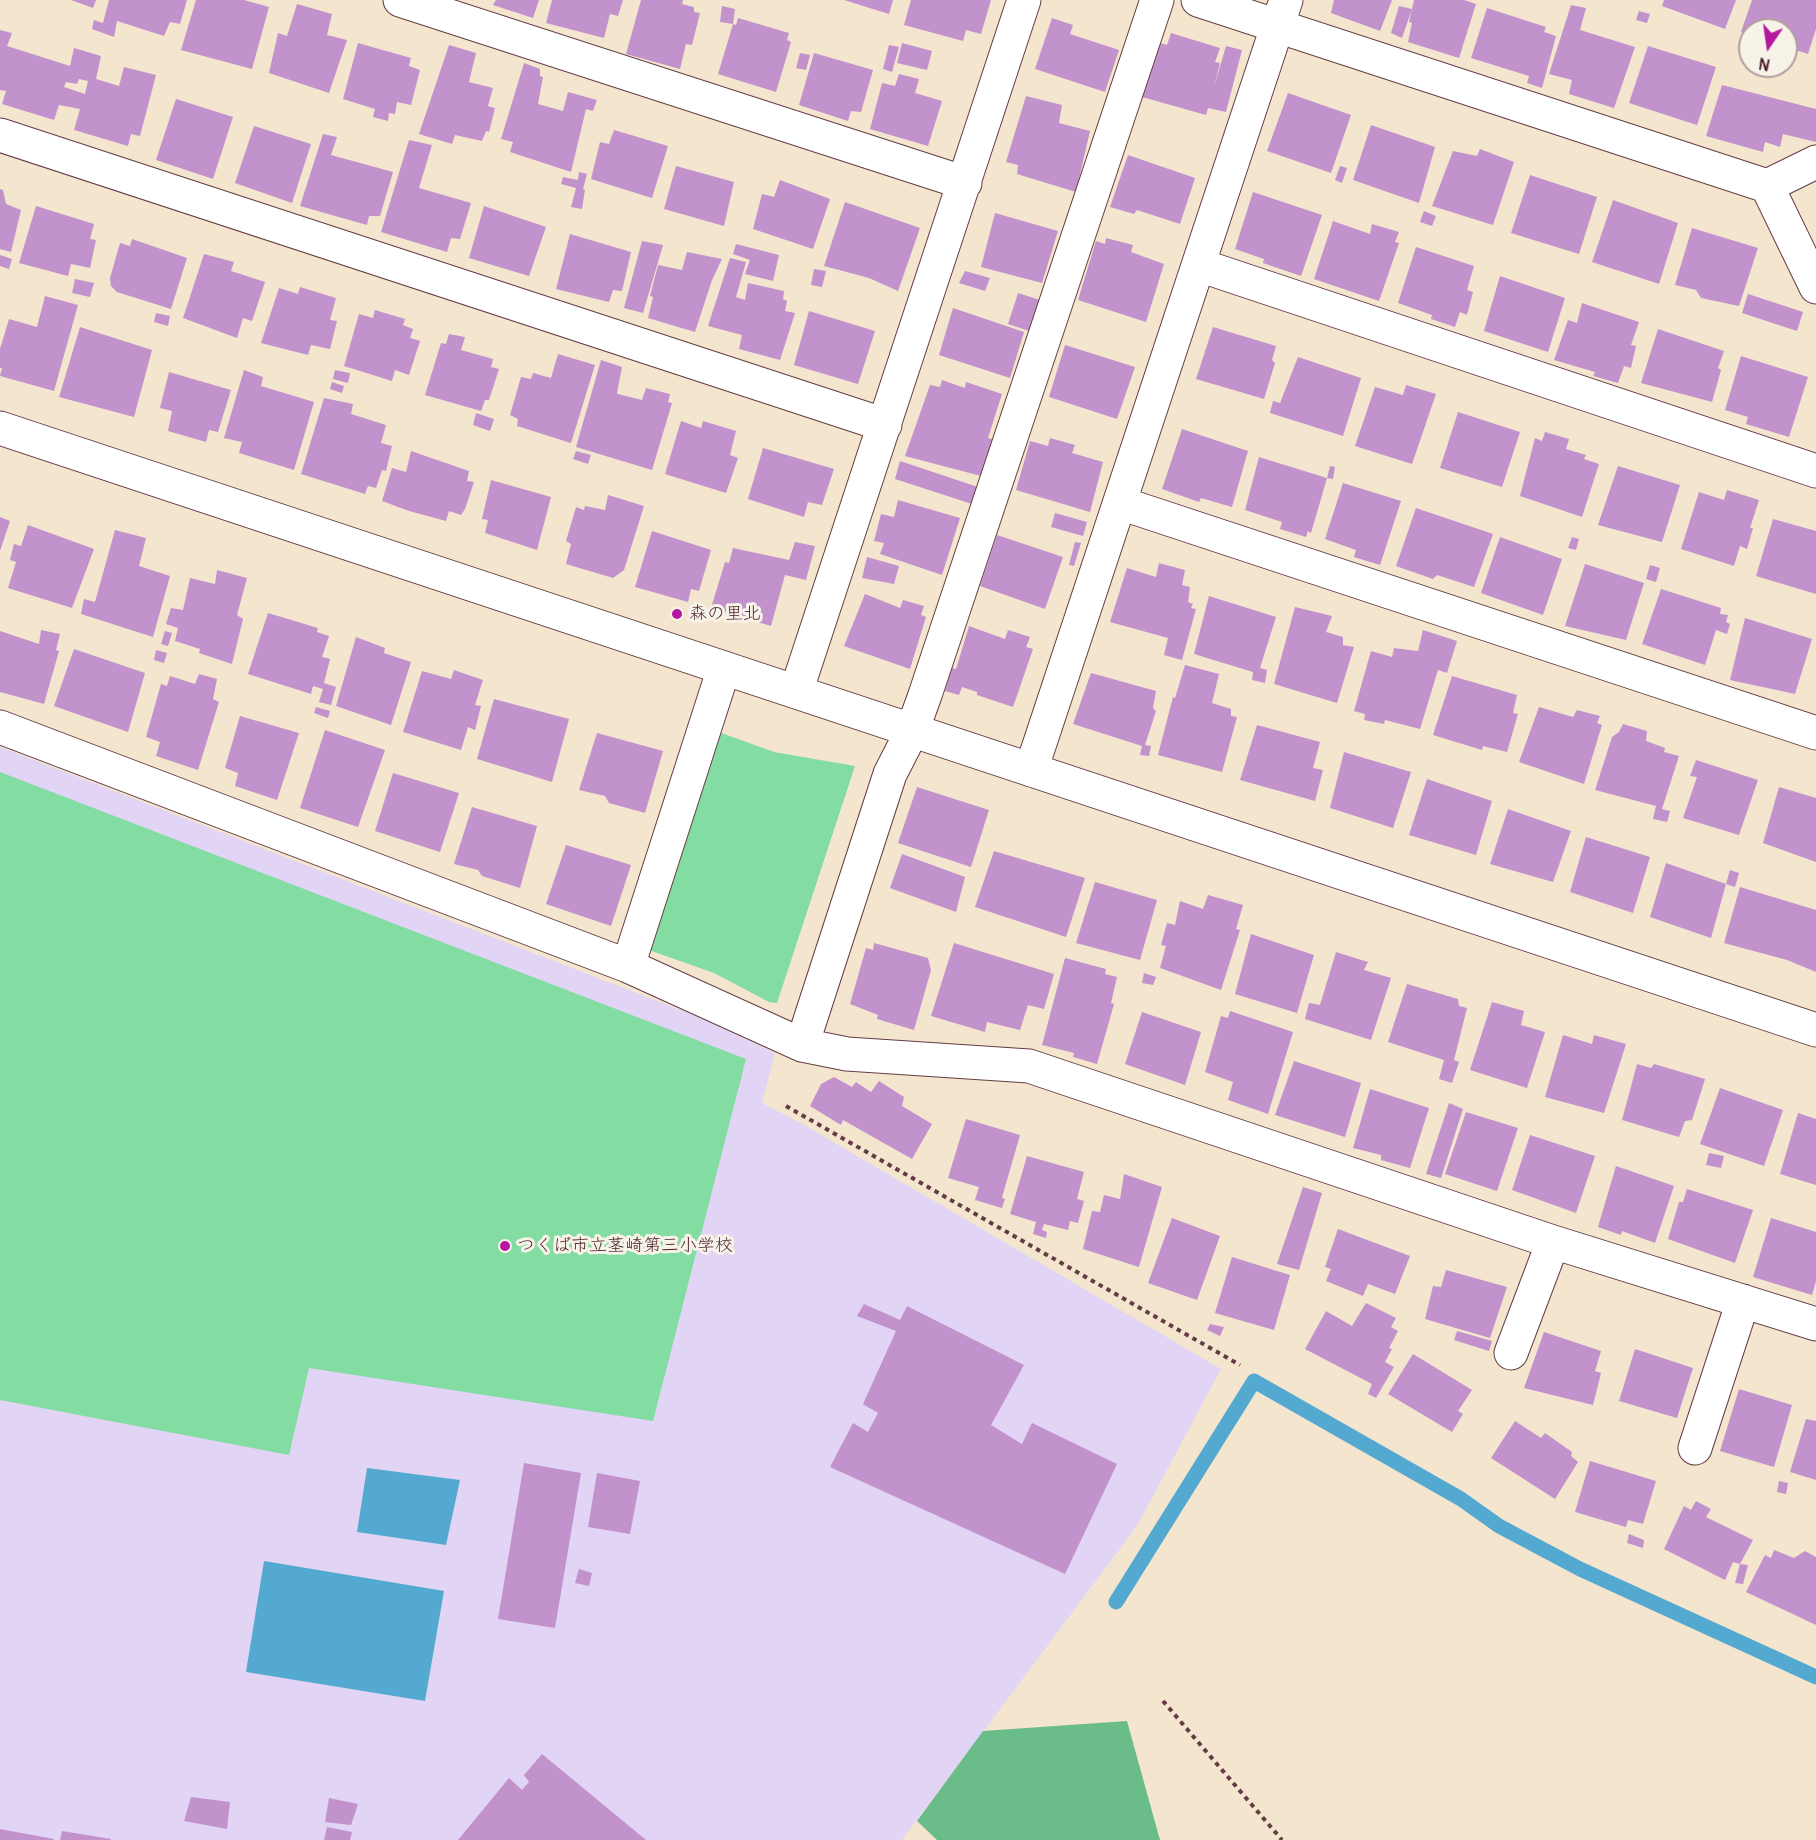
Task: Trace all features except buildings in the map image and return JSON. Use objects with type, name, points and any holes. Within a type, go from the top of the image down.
[{"type":"street","points":[[400,0],[965,183]]},
{"type":"street","points":[[796,692],[1024,0]]},
{"type":"street","points":[[802,1045],[890,774],[912,731],[1157,0]]},
{"type":"street","points":[[1198,0],[1282,13],[1767,186],[1816,286]]},
{"type":"street","points":[[1031,770],[1282,13]]},
{"type":"street","points":[[0,135],[885,425]]},
{"type":"street","points":[[1767,186],[1816,162]]},
{"type":"street","points":[[1199,265],[1816,471]]},
{"type":"street","points":[[0,428],[1816,1030]]},
{"type":"street","points":[[1120,503],[1816,733]]},
{"type":"street","points":[[628,966],[724,668]]},
{"type":"street","points":[[0,727],[628,966],[802,1045],[847,1053],[1029,1066],[1552,1242],[1816,1324]]},
{"type":"street","points":[[1511,1353],[1552,1242]]},
{"type":"street","points":[[1695,1448],[1743,1301]]},
{"type":"path","points":[[786,1106],[1240,1365]]},
{"type":"path","points":[[1163,1701],[1282,1840]]},
{"type":"shaded area","name":"つくば市立茎崎第三小学校","points":[[0,747],[699,1017],[775,1053],[762,1103],[799,1122],[1221,1369],[1137,1526],[902,1840],[0,1840]]},
{"type":"green space","points":[[716,731],[774,752],[855,766],[777,1003],[769,1002],[714,973],[646,949]]},
{"type":"green space","points":[[0,772],[746,1059],[653,1421],[309,1368],[289,1455],[0,1400]]},
{"type":"green space","points":[[1127,1721],[1160,1840],[937,1840],[917,1821],[983,1731]]},
{"type":"water","points":[[367,1468],[460,1480],[446,1545],[357,1532]]},
{"type":"water","points":[[264,1561],[444,1591],[425,1701],[246,1672]]},
{"type":"waterway","points":[[1116,1602],[1254,1381],[1461,1499],[1499,1526],[1580,1569],[1816,1677]]},
{"type":"place","name":"森の里北","points":[[677,614]]},
{"type":"place","name":"つくば市立茎崎第三小学校","points":[[505,1246]]}]
